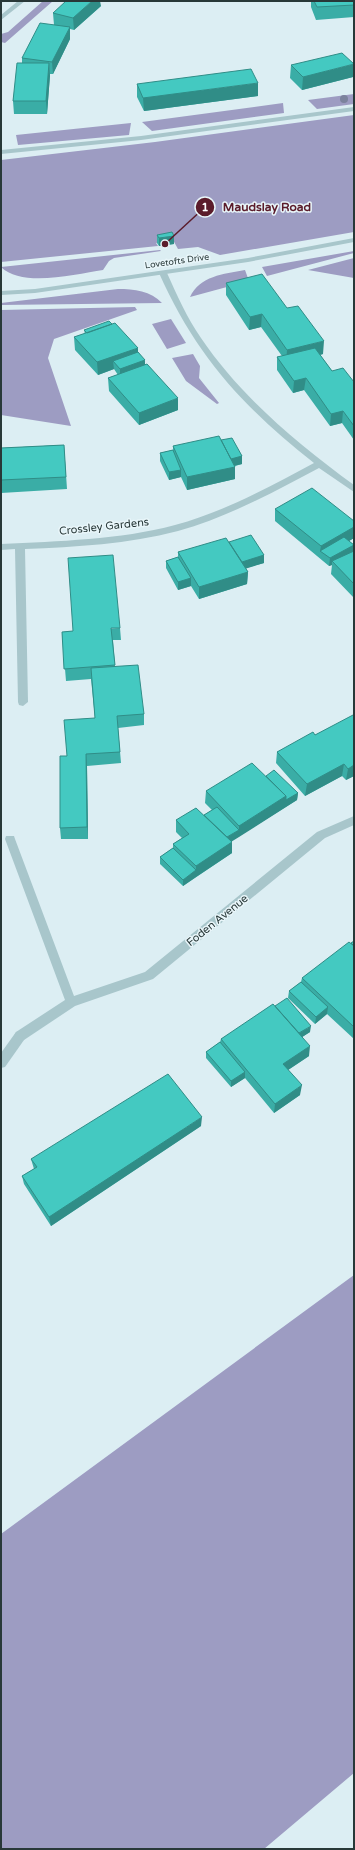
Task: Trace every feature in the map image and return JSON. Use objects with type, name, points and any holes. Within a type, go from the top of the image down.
[{"type":"street","points":[[1,18],[22,1]]},
{"type":"street","points":[[1,152],[141,138],[354,109]]},
{"type":"street","name":"Lovetofts Drive","points":[[1,293],[35,291],[163,273],[248,260],[354,240]]},
{"type":"street","points":[[163,273],[180,314],[214,364],[251,405],[319,464],[354,489]]},
{"type":"street","name":"Crossley Gardens","points":[[1,547],[104,541],[154,534],[174,529],[216,515],[242,504],[319,464]]},
{"type":"street","points":[[20,546],[23,702]]},
{"type":"street","name":"Foden Avenue","points":[[1,1063],[20,1036],[71,1002],[148,976],[321,835],[354,820]]},
{"type":"street","points":[[10,840],[71,1002]]},
{"type":"shaded area","points":[[43,1],[53,1],[5,43],[1,42],[1,34],[8,32]]},
{"type":"shaded area","points":[[354,94],[354,104],[317,109],[308,100]]},
{"type":"shaded area","points":[[283,103],[284,113],[152,131],[142,122]]},
{"type":"shaded area","points":[[354,115],[354,232],[220,255],[198,247],[178,249],[173,240],[156,243],[158,246],[1,262],[1,160],[155,142]]},
{"type":"shaded area","points":[[131,123],[129,135],[18,145],[16,135]]},
{"type":"shaded area","points":[[161,251],[114,258],[109,261],[103,270],[50,278],[22,277],[10,273],[1,267]]},
{"type":"shaded area","points":[[354,251],[354,253],[267,276],[262,267]]},
{"type":"shaded area","points":[[354,258],[354,278],[308,270]]},
{"type":"shaded area","points":[[245,270],[249,281],[190,297],[194,290],[206,280]]},
{"type":"shaded area","points":[[118,289],[147,293],[162,303],[1,305],[1,303]]},
{"type":"shaded area","points":[[135,307],[137,310],[54,339],[48,358],[71,426],[1,415],[1,310]]},
{"type":"shaded area","points":[[171,319],[186,343],[167,349],[152,324]]},
{"type":"shaded area","points":[[193,354],[200,366],[199,378],[219,403],[217,404],[186,381],[172,358]]},
{"type":"shaded area","points":[[354,1275],[354,1773],[264,1849],[1,1849],[1,1534]]},
{"type":"building","points":[[66,1],[92,1],[73,18],[53,13]]},
{"type":"building","points":[[314,1],[354,1],[354,5],[317,7]]},
{"type":"building","points":[[40,23],[70,27],[52,62],[22,58]]},
{"type":"building","points":[[342,53],[354,64],[303,77],[291,65]]},
{"type":"building","points":[[17,63],[49,63],[46,101],[13,101]]},
{"type":"building","points":[[251,69],[258,83],[143,98],[137,84]]},
{"type":"building","points":[[172,232],[174,236],[159,238],[157,235]]},
{"type":"building","points":[[262,274],[287,308],[298,306],[324,341],[287,350],[262,314],[250,317],[226,283]]},
{"type":"building","points":[[109,321],[112,324],[87,333],[84,330]]},
{"type":"building","points":[[115,323],[138,348],[97,362],[74,337]]},
{"type":"building","points":[[315,348],[332,371],[343,368],[354,382],[354,426],[343,411],[331,414],[306,378],[294,381],[277,357]]},
{"type":"building","points":[[138,352],[145,360],[120,369],[113,361]]},
{"type":"building","points":[[147,364],[178,398],[139,413],[108,378]]},
{"type":"building","points":[[219,436],[235,467],[187,477],[173,446]]},
{"type":"building","points":[[232,438],[242,456],[231,459],[221,440]]},
{"type":"building","points":[[64,445],[66,477],[1,480],[1,448]]},
{"type":"building","points":[[173,450],[181,470],[169,472],[160,453]]},
{"type":"building","points":[[312,488],[354,521],[354,527],[321,546],[275,509]]},
{"type":"building","points":[[251,535],[264,555],[242,562],[229,542]]},
{"type":"building","points":[[344,537],[354,545],[330,558],[320,551]]},
{"type":"building","points":[[226,538],[248,572],[199,587],[178,552]]},
{"type":"building","points":[[354,551],[354,584],[332,561]]},
{"type":"building","points":[[113,555],[120,628],[111,628],[115,665],[64,669],[62,632],[73,631],[68,558]]},
{"type":"building","points":[[178,557],[191,578],[178,582],[166,561]]},
{"type":"building","points":[[138,665],[144,714],[117,716],[120,752],[86,754],[87,827],[60,828],[60,756],[67,756],[64,720],[95,718],[91,668]]},
{"type":"building","points":[[353,715],[354,765],[348,769],[344,764],[307,784],[277,752],[313,732],[315,735]]},
{"type":"building","points":[[252,763],[286,796],[239,826],[206,791]]},
{"type":"building","points":[[274,770],[298,793],[286,800],[286,796],[266,776]]},
{"type":"building","points":[[217,807],[239,830],[227,837],[204,815]]},
{"type":"building","points":[[196,808],[232,842],[196,866],[173,844],[189,834],[176,820]]},
{"type":"building","points":[[173,848],[196,870],[183,880],[160,857]]},
{"type":"building","points":[[349,942],[354,946],[354,1027],[302,978]]},
{"type":"building","points":[[301,982],[328,1007],[316,1017],[289,991]]},
{"type":"building","points":[[287,998],[311,1026],[299,1033],[275,1006]]},
{"type":"building","points":[[273,1004],[310,1046],[283,1064],[302,1085],[275,1104],[221,1039]]},
{"type":"building","points":[[220,1042],[245,1072],[231,1081],[206,1052]]},
{"type":"building","points":[[168,1074],[202,1117],[49,1217],[22,1176],[37,1167],[31,1159]]},
{"type":"place","name":"Maudslay Road","points":[[165,244]]}]
